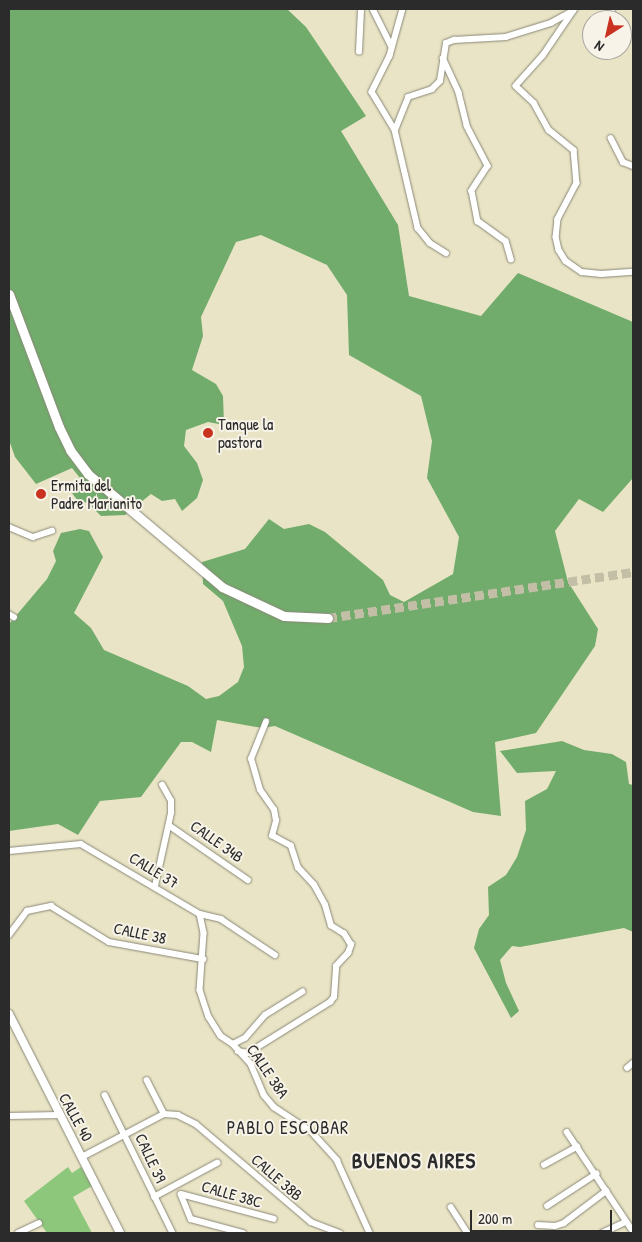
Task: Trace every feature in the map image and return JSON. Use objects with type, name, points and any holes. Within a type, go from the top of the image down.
[{"type":"main road","points":[[9,294],[59,427],[70,450],[88,474],[222,587],[284,616],[328,618]]},
{"type":"street","points":[[359,52],[361,9]]},
{"type":"street","points":[[373,9],[392,47]]},
{"type":"street","points":[[403,9],[392,47],[372,92],[395,130],[418,228],[430,243],[446,253]]},
{"type":"street","points":[[395,130],[408,97],[432,88],[440,81],[443,48],[450,41],[506,37],[551,23],[575,9]]},
{"type":"street","points":[[575,9],[544,56],[516,85],[534,103],[549,130],[574,150],[577,174],[573,194],[558,219],[556,237],[559,250],[566,261],[582,272],[601,274],[633,272]]},
{"type":"street","points":[[443,56],[459,93],[467,126],[488,166],[472,191],[478,221],[506,241],[511,259]]},
{"type":"street","points":[[611,138],[623,162],[633,166]]},
{"type":"street","points":[[9,527],[34,537],[52,531]]},
{"type":"street","points":[[238,1051],[248,1053],[330,1002],[334,997],[336,966],[348,953],[350,945],[344,934],[331,926],[325,905],[314,885],[298,868],[291,846],[272,836],[276,821],[274,810],[260,790],[251,760],[266,722]]},
{"type":"street","points":[[155,886],[170,826],[171,801],[162,785]]},
{"type":"street","name":"CALLE 34B","points":[[170,826],[248,880]]},
{"type":"street","name":"CALLE 37","points":[[9,851],[81,844],[200,914],[221,919],[275,956]]},
{"type":"street","name":"CALLE 38","points":[[9,935],[27,911],[51,906],[64,911],[109,942],[203,959]]},
{"type":"street","name":"CALLE 38A","points":[[200,914],[204,933],[200,990],[209,1016],[221,1036],[233,1044],[251,1064],[264,1095],[274,1107],[312,1132],[337,1160],[370,1233]]},
{"type":"street","points":[[233,1044],[245,1038],[265,1015],[302,992]]},
{"type":"street","name":"CALLE 40","points":[[9,1014],[120,1233]]},
{"type":"street","points":[[627,1068],[633,1063]]},
{"type":"street","points":[[82,1157],[164,1114],[148,1080]]},
{"type":"street","name":"CALLE 39","points":[[105,1095],[172,1233]]},
{"type":"street","name":"CALLE 38B","points":[[164,1114],[178,1115],[196,1124],[311,1222],[340,1233]]},
{"type":"street","points":[[9,1116],[59,1115]]},
{"type":"street","points":[[566,1132],[596,1174],[633,1232]]},
{"type":"street","points":[[544,1164],[577,1147]]},
{"type":"street","points":[[154,1197],[217,1163]]},
{"type":"street","points":[[547,1206],[596,1174]]},
{"type":"street","points":[[538,1225],[555,1226],[564,1223],[606,1191]]},
{"type":"street","name":"CALLE 38C","points":[[243,1233],[191,1219],[181,1194],[274,1219]]},
{"type":"street","points":[[451,1208],[468,1233]]},
{"type":"street","points":[[602,1233],[626,1222]]},
{"type":"street","points":[[18,1233],[38,1223]]},
{"type":"green space","points":[[9,9],[287,9],[306,27],[366,116],[341,131],[398,225],[409,296],[481,316],[518,273],[633,322],[633,478],[603,512],[579,499],[555,531],[568,582],[598,629],[595,646],[536,733],[495,742],[501,816],[473,812],[275,726],[262,728],[217,720],[211,752],[192,742],[181,742],[141,797],[100,801],[78,835],[58,824],[9,831],[9,624],[47,579],[56,561],[53,551],[61,533],[80,529],[89,531],[103,557],[74,613],[91,628],[104,650],[188,686],[206,699],[219,696],[238,682],[244,667],[242,646],[223,601],[203,584],[202,562],[245,549],[269,519],[284,529],[309,524],[325,532],[383,580],[390,595],[404,602],[453,574],[459,537],[427,478],[432,441],[421,396],[349,355],[347,295],[327,265],[261,235],[236,242],[201,317],[203,336],[192,370],[216,384],[223,396],[224,425],[208,422],[186,430],[184,446],[197,463],[203,480],[197,498],[182,511],[175,499],[162,501],[151,494],[125,515],[101,516],[88,503],[78,501],[72,493],[84,483],[72,468],[36,484],[15,457],[9,440]]},
{"type":"green space","points":[[562,741],[584,750],[612,754],[626,762],[629,784],[633,785],[633,932],[624,928],[520,947],[512,946],[500,960],[506,983],[519,1011],[511,1018],[474,948],[479,929],[489,915],[488,887],[506,875],[517,857],[526,830],[525,801],[547,789],[556,771],[517,773],[500,751]]},
{"type":"green space","points":[[68,1167],[72,1173],[81,1167],[92,1186],[73,1197],[92,1233],[47,1233],[24,1201]]},
{"type":"tunnel","points":[[328,618],[633,572]]},
{"type":"place","name":"Tanque la pastora","points":[[208,433]]},
{"type":"place","name":"Ermita del Padre Marianito","points":[[41,494]]},
{"type":"district","name":"PABLO ESCOBAR","points":[[288,1128]]},
{"type":"district","name":"BUENOS AIRES","points":[[414,1161]]}]
